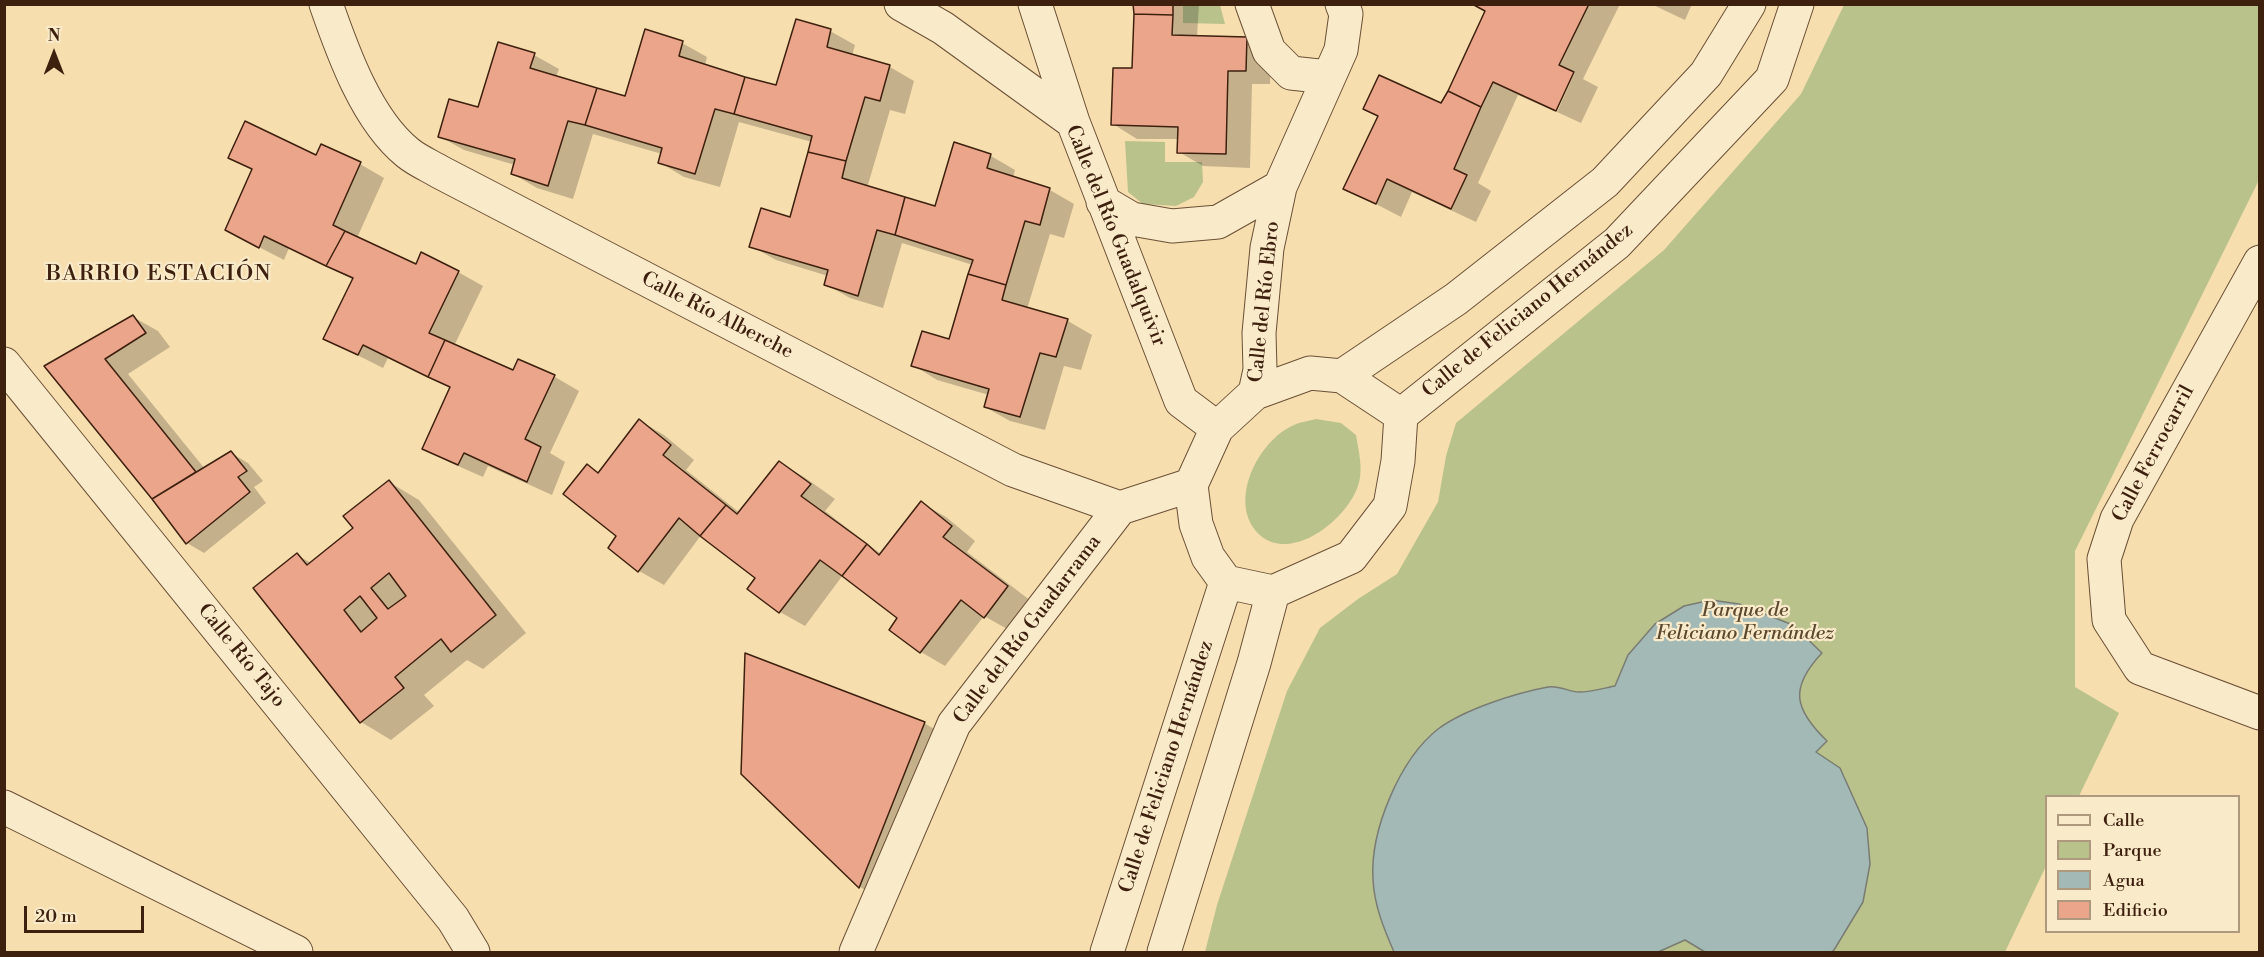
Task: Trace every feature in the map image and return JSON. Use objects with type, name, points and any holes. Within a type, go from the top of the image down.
[{"type":"street","points":[[326,5],[332,4]]},
{"type":"street","name":"Calle del Río Guadalquivir","points":[[901,4],[943,28],[1073,122],[1181,401],[1217,428]]},
{"type":"street","points":[[1035,4],[1073,122]]},
{"type":"street","points":[[1252,4],[1269,51],[1292,73],[1328,77]]},
{"type":"street","points":[[1342,376],[1456,299],[1605,182],[1706,74],[1749,4]]},
{"type":"street","name":"Calle de Feliciano Hernández","points":[[1401,415],[1617,243],[1772,79],[1797,4]]},
{"type":"street","name":"Calle Río Alberche","points":[[326,5],[347,64],[382,126],[408,153],[440,172],[1013,470],[1120,508]]},
{"type":"street","name":"Calle del Río Ebro","points":[[1255,393],[1260,370],[1259,333],[1267,248],[1280,187],[1341,50],[1351,8]]},
{"type":"street","points":[[1103,202],[1132,219],[1172,226],[1218,222],[1280,187]]},
{"type":"street","name":"Calle Ferrocarril","points":[[2259,262],[2117,519],[2104,559],[2109,620],[2140,668],[2259,713]]},
{"type":"street","name":"Calle Río Tajo","points":[[4,364],[453,919],[473,952]]},
{"type":"street","points":[[1310,373],[1342,376],[1401,415],[1398,461],[1390,506],[1351,557],[1273,592],[1226,582],[1208,557],[1196,524],[1191,485],[1217,428],[1255,393],[1310,373]]},
{"type":"street","points":[[1120,508],[1191,485]]},
{"type":"street","name":"Calle del Río Guadarrama","points":[[856,952],[954,724],[1120,508]]},
{"type":"street","name":"Calle de Feliciano Hernández","points":[[1107,952],[1226,582]]},
{"type":"street","points":[[1164,952],[1254,663],[1273,592]]},
{"type":"street","points":[[4,807],[296,952]]},
{"type":"green space","points":[[1183,5],[1220,5],[1225,24],[1183,23]]},
{"type":"green space","name":"Parque de Feliciano Fernández","points":[[1844,5],[2259,5],[2259,180],[2075,551],[2075,687],[2119,713],[2079,795],[2045,795],[2045,868],[2005,952],[1205,952],[1217,905],[1287,691],[1320,628],[1358,599],[1397,574],[1438,502],[1446,456],[1456,423],[1664,250],[1801,94]]},
{"type":"green space","points":[[1125,141],[1165,142],[1165,162],[1202,162],[1203,182],[1194,197],[1176,206],[1143,204],[1128,192]]},
{"type":"green space","points":[[1316,419],[1341,423],[1356,435],[1360,456],[1360,477],[1356,491],[1336,519],[1322,530],[1306,539],[1290,544],[1275,543],[1261,536],[1251,523],[1246,508],[1246,491],[1250,474],[1269,444],[1281,433],[1296,424]]},
{"type":"water","points":[[1711,600],[1739,604],[1793,625],[1822,653],[1804,677],[1800,688],[1802,708],[1808,719],[1827,741],[1816,752],[1840,768],[1867,828],[1870,864],[1863,902],[1834,950],[1831,952],[1705,952],[1685,940],[1658,952],[1394,952],[1377,907],[1373,860],[1382,818],[1390,797],[1411,758],[1424,742],[1438,729],[1462,715],[1521,693],[1552,687],[1579,692],[1615,686],[1628,655],[1655,624],[1684,606]]},
{"type":"building","points":[[1133,4],[1173,4],[1173,15],[1134,14]]},
{"type":"building","points":[[1472,4],[1589,4],[1559,65],[1574,72],[1556,111],[1493,82],[1481,107],[1448,91],[1485,11]]},
{"type":"building","points":[[1134,14],[1173,15],[1172,35],[1247,37],[1246,71],[1228,71],[1226,154],[1177,153],[1178,127],[1111,125],[1113,68],[1132,68]]},
{"type":"building","points":[[796,19],[831,29],[827,47],[890,65],[880,101],[865,97],[846,161],[808,152],[812,136],[734,114],[745,77],[776,85]]},
{"type":"building","points":[[645,29],[683,41],[679,56],[745,77],[734,114],[715,109],[695,174],[658,163],[662,148],[585,125],[597,88],[625,96]]},
{"type":"building","points":[[498,42],[535,53],[530,68],[597,88],[585,125],[568,121],[548,186],[511,174],[515,159],[438,137],[449,99],[478,107]]},
{"type":"building","points":[[1379,75],[1441,103],[1448,91],[1481,107],[1454,169],[1467,175],[1451,209],[1387,179],[1376,204],[1343,189],[1378,116],[1363,109]]},
{"type":"building","points":[[245,121],[316,155],[321,144],[361,162],[333,225],[345,231],[326,266],[264,236],[259,248],[225,230],[252,169],[228,158]]},
{"type":"building","points":[[954,142],[991,154],[987,168],[1050,188],[1040,225],[1025,221],[1006,285],[968,274],[973,260],[895,235],[905,197],[935,206]]},
{"type":"building","points":[[808,152],[846,161],[842,178],[905,197],[895,235],[877,230],[858,296],[824,285],[828,270],[749,247],[761,208],[790,217]]},
{"type":"building","points":[[345,231],[416,264],[421,252],[459,271],[429,333],[445,340],[428,377],[363,345],[358,355],[323,339],[353,278],[326,266]]},
{"type":"building","points":[[968,274],[1006,285],[1002,300],[1068,319],[1056,357],[1040,353],[1020,417],[984,407],[989,389],[911,366],[922,331],[949,339]]},
{"type":"building","points":[[133,315],[146,333],[105,359],[196,472],[152,499],[44,366]]},
{"type":"building","points":[[445,340],[513,370],[518,359],[555,375],[525,439],[541,447],[527,482],[464,453],[458,465],[422,449],[450,387],[428,377]]},
{"type":"building","points":[[639,419],[671,445],[663,455],[726,505],[700,536],[679,518],[638,572],[608,548],[616,536],[563,494],[587,464],[598,473]]},
{"type":"building","points":[[231,451],[247,471],[238,477],[250,492],[186,544],[152,499]]},
{"type":"building","points":[[779,461],[811,484],[801,496],[867,544],[842,576],[820,560],[779,613],[747,589],[755,578],[700,536],[726,505],[737,514]]},
{"type":"building","points":[[389,480],[496,615],[451,652],[441,639],[395,677],[404,688],[360,723],[253,588],[297,553],[307,565],[353,528],[343,516]],"holes":[[[389,573],[406,596],[388,609],[371,588]],[[360,596],[377,618],[361,632],[344,610]]]},
{"type":"building","points":[[921,501],[952,526],[943,537],[1008,586],[984,618],[961,600],[920,653],[889,630],[897,618],[842,576],[867,544],[879,555]]},
{"type":"building","points":[[745,653],[925,722],[859,888],[741,774]]},
{"type":"district","name":"BARRIO ESTACIÓN","points":[[159,275]]}]
